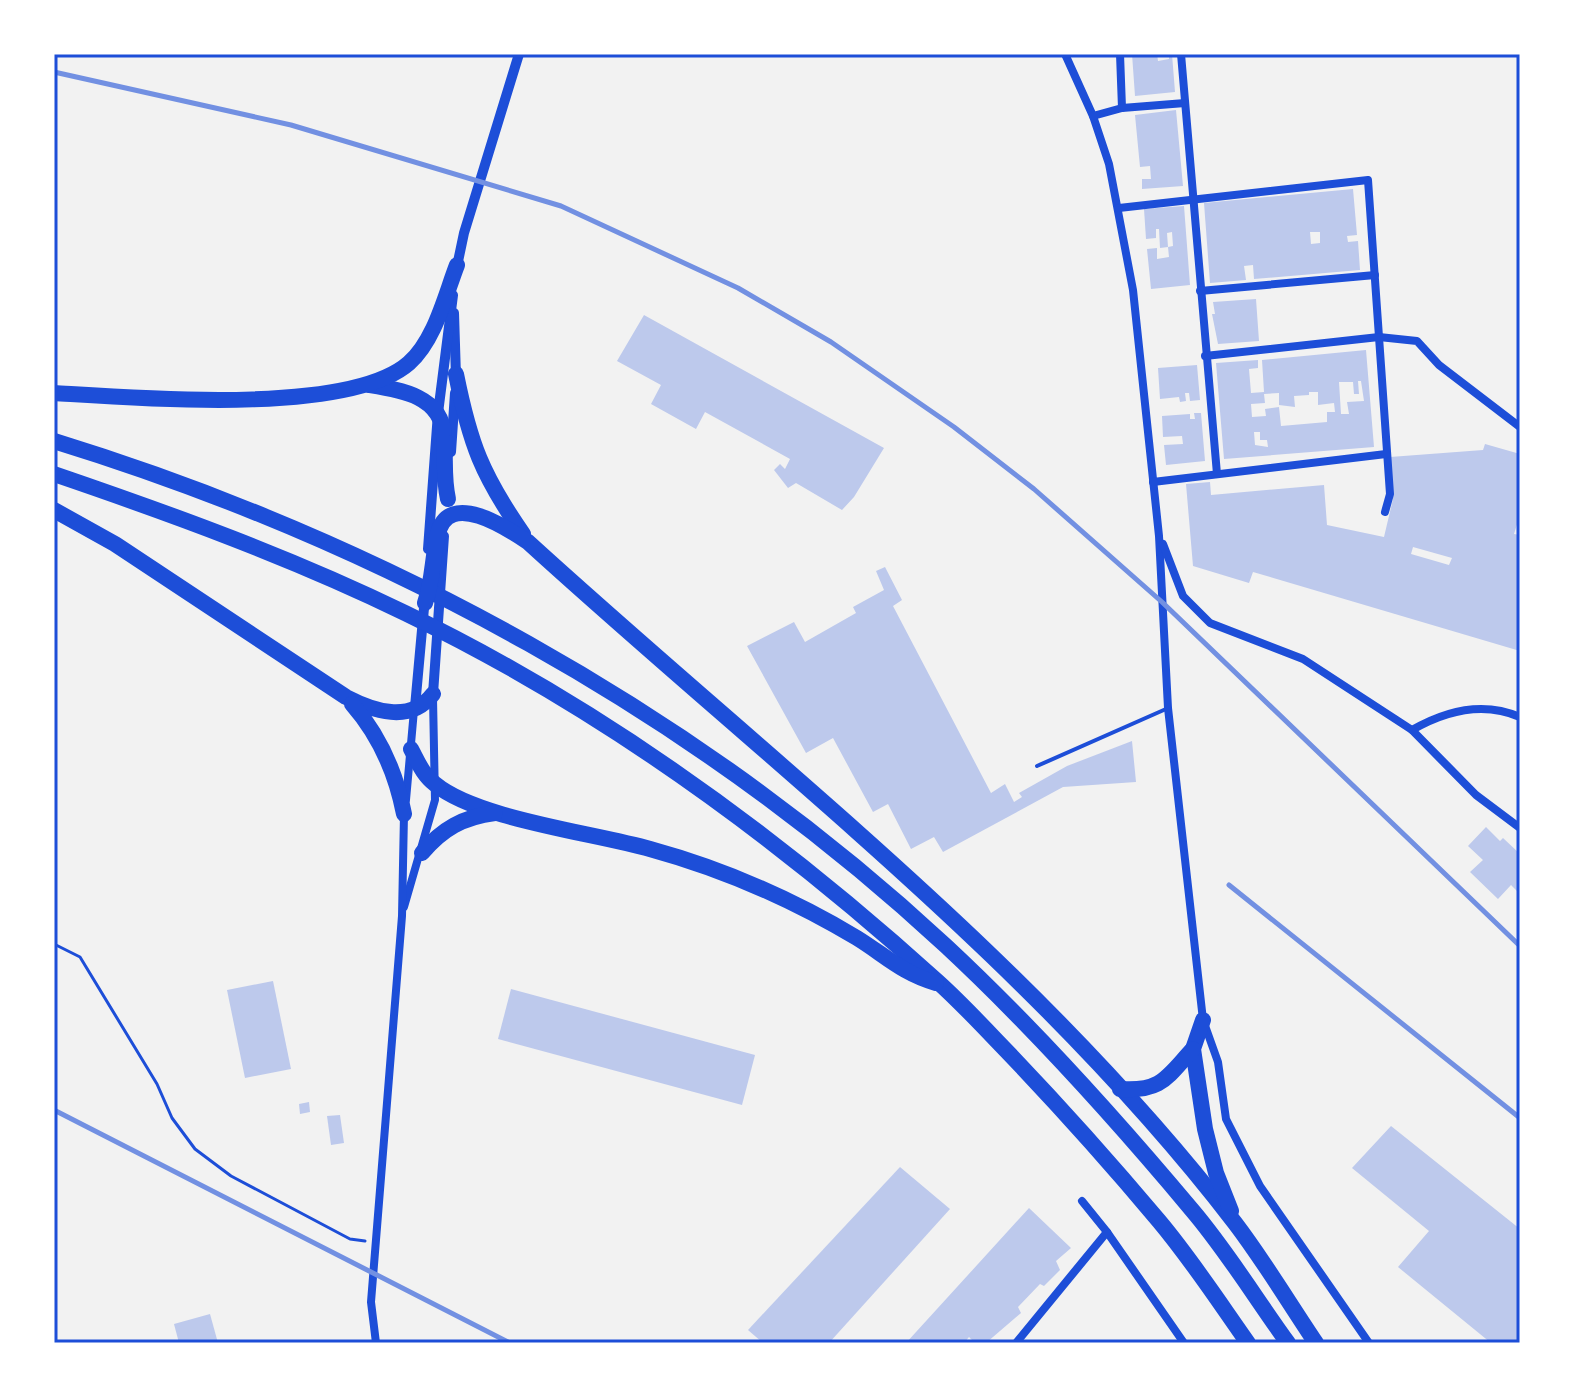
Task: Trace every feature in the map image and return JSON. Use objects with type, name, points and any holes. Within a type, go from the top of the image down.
[{"type":"highway","points":[[54,393],[164,400],[246,399],[369,385],[401,370],[422,347],[457,265]]},
{"type":"highway","points":[[456,374],[466,425],[482,468],[495,494],[528,542]]},
{"type":"highway","points":[[369,385],[408,392],[438,413],[444,435],[443,470],[448,499]]},
{"type":"highway","points":[[54,441],[124,463],[256,513],[329,543],[410,582],[461,607],[592,682],[716,760],[836,851],[946,946],[1077,1078],[1194,1212],[1288,1343]]},
{"type":"highway","points":[[54,474],[233,537],[406,613],[576,706],[698,789],[816,875],[941,984],[1050,1096],[1161,1224],[1248,1343]]},
{"type":"highway","points":[[54,510],[115,544],[346,697],[379,711],[405,711],[428,700],[433,694]]},
{"type":"highway","points":[[425,603],[433,575],[438,530],[445,520],[462,513],[477,515],[493,520],[528,542],[932,901],[1076,1040],[1236,1224],[1316,1343]]},
{"type":"highway","points":[[346,697],[362,715],[387,757],[399,786],[404,814]]},
{"type":"highway","points":[[411,749],[421,769],[436,785],[462,799],[500,813],[651,849],[745,879],[856,938],[910,975],[941,984]]},
{"type":"highway","points":[[422,853],[446,829],[461,821],[500,813]]},
{"type":"highway","points":[[1120,1089],[1139,1090],[1160,1084],[1193,1049],[1203,1020]]},
{"type":"highway","points":[[1193,1049],[1205,1129],[1216,1173],[1236,1224]]},
{"type":"street","points":[[376,1343],[371,1302],[402,916],[404,814],[425,603],[438,413],[457,265],[519,54]]},
{"type":"street","points":[[1065,54],[1093,116],[1109,164],[1133,290],[1159,536],[1168,708],[1203,1020],[1218,1062],[1226,1119],[1260,1186],[1369,1343]]},
{"type":"street","points":[[1120,54],[1122,108]]},
{"type":"street","points":[[1181,54],[1217,474]]},
{"type":"street","points":[[1093,116],[1122,108],[1185,103]]},
{"type":"street","points":[[1119,208],[1368,180],[1390,494],[1385,512]]},
{"type":"street","points":[[1200,291],[1375,275]]},
{"type":"street","points":[[402,916],[422,853],[436,785],[432,744],[433,694],[456,374],[453,297]]},
{"type":"street","points":[[1205,356],[1379,337],[1417,341],[1439,365],[1520,427]]},
{"type":"street","points":[[1153,482],[1386,454]]},
{"type":"street","points":[[1159,536],[1183,596],[1210,623],[1303,659],[1412,730],[1476,795],[1520,828]]},
{"type":"street","points":[[1412,730],[1430,720],[1473,707],[1520,717]]},
{"type":"street","points":[[1082,1201],[1184,1343]]},
{"type":"street","points":[[1016,1343],[1107,1232]]},
{"type":"lane","points":[[1037,766],[1168,708]]},
{"type":"path","points":[[54,944],[80,957],[157,1084],[172,1118],[195,1149],[231,1176],[350,1239],[376,1242]]},
{"type":"building","points":[[1132,54],[1157,54],[1158,61],[1169,59],[1169,54],[1172,54],[1175,92],[1135,96]]},
{"type":"building","points":[[1176,110],[1183,186],[1142,189],[1142,179],[1151,179],[1150,166],[1140,167],[1135,115]]},
{"type":"building","points":[[1353,189],[1357,235],[1347,236],[1348,242],[1358,241],[1360,270],[1254,279],[1253,265],[1244,266],[1246,280],[1210,283],[1204,203]],"holes":[[[1310,232],[1320,232],[1320,243],[1311,244]]]},
{"type":"building","points":[[1184,206],[1190,285],[1151,289],[1147,249],[1157,248],[1157,259],[1169,257],[1168,247],[1160,248],[1159,229],[1156,229],[1156,238],[1146,239],[1144,209]],"holes":[[[1172,232],[1173,246],[1168,247],[1167,233]]]},
{"type":"building","points":[[1256,299],[1259,341],[1218,344],[1212,314],[1215,314],[1213,302]]},
{"type":"building","points":[[644,315],[884,448],[854,497],[842,510],[796,483],[788,488],[774,470],[780,464],[785,469],[790,459],[705,412],[696,429],[651,404],[661,385],[617,361]]},
{"type":"building","points":[[1366,350],[1374,447],[1224,459],[1216,363],[1258,360],[1258,368],[1249,369],[1251,393],[1264,392],[1262,360]],"holes":[[[1358,381],[1361,381],[1364,401],[1347,402],[1349,414],[1341,414],[1339,382],[1353,382],[1354,394],[1359,394]],[[1309,392],[1318,392],[1318,405],[1334,403],[1335,412],[1327,412],[1327,422],[1281,426],[1279,407],[1265,409],[1266,416],[1252,417],[1251,404],[1265,403],[1264,394],[1279,393],[1279,405],[1295,407],[1294,396],[1309,395]],[[1254,432],[1260,432],[1260,440],[1267,440],[1268,447],[1255,445]]]},
{"type":"building","points":[[1197,365],[1200,400],[1190,401],[1189,393],[1185,393],[1186,401],[1180,402],[1179,397],[1160,399],[1158,368]]},
{"type":"building","points":[[1194,413],[1201,413],[1205,461],[1166,465],[1164,445],[1183,444],[1182,436],[1163,437],[1162,416],[1190,414],[1190,419],[1195,419]]},
{"type":"building","points":[[1485,444],[1520,454],[1520,515],[1514,534],[1520,535],[1520,651],[1253,572],[1249,583],[1193,566],[1186,484],[1210,482],[1211,495],[1324,485],[1327,525],[1384,537],[1393,499],[1390,457],[1483,450]],"holes":[[[1413,547],[1452,558],[1449,565],[1411,554]]]},
{"type":"building","points":[[885,567],[902,600],[893,606],[991,793],[1005,784],[1014,802],[1022,797],[1019,793],[1067,766],[1132,741],[1136,782],[1063,787],[943,852],[934,837],[911,849],[888,804],[873,812],[833,738],[806,753],[747,646],[794,622],[805,642],[856,613],[853,607],[884,590],[876,571]]},
{"type":"building","points":[[1486,827],[1520,854],[1520,894],[1511,885],[1498,899],[1470,872],[1483,860],[1468,846]]},
{"type":"building","points":[[273,981],[291,1069],[245,1078],[227,990]]},
{"type":"building","points":[[511,989],[755,1055],[742,1105],[498,1039]]},
{"type":"building","points":[[309,1102],[310,1112],[300,1114],[299,1104]]},
{"type":"building","points":[[340,1115],[344,1143],[331,1145],[327,1116]]},
{"type":"building","points":[[1391,1126],[1520,1229],[1520,1343],[1491,1343],[1398,1267],[1429,1231],[1352,1168]]},
{"type":"building","points":[[900,1167],[950,1209],[829,1343],[763,1343],[748,1330]]},
{"type":"building","points":[[1029,1208],[1071,1248],[1056,1261],[1060,1270],[1044,1286],[1040,1284],[1018,1307],[1021,1313],[986,1343],[975,1343],[969,1337],[964,1343],[906,1343]]},
{"type":"building","points":[[210,1314],[218,1343],[179,1343],[174,1324]]},
{"type":"railway","points":[[54,72],[291,125],[561,206],[738,288],[831,342],[954,427],[1034,489],[1162,602],[1520,946]]},
{"type":"railway","points":[[1229,885],[1520,1118]]},
{"type":"railway","points":[[54,1110],[510,1343]]}]
